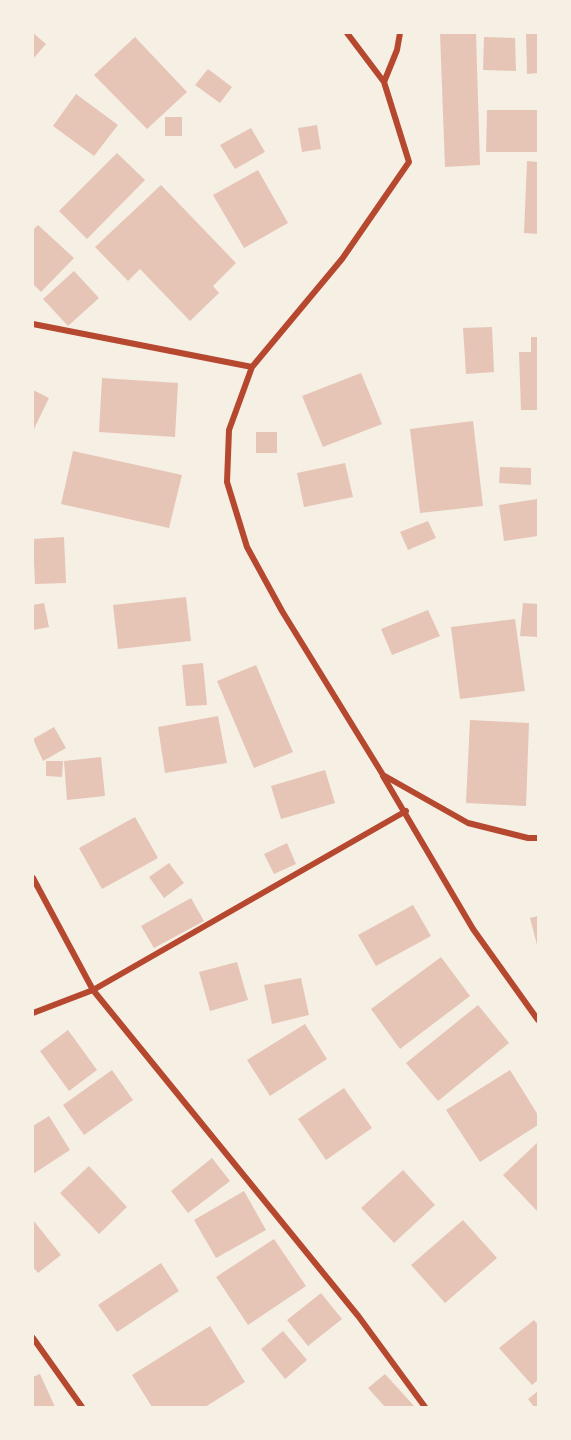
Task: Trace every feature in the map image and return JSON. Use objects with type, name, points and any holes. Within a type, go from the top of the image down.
[{"type":"street","points":[[347,33],[384,81],[391,111],[409,162],[342,259],[252,367],[229,430],[227,482],[247,546],[282,611],[406,811],[473,929],[538,1020]]},
{"type":"street","points":[[384,81],[397,50],[400,33]]},
{"type":"street","points":[[33,324],[252,367]]},
{"type":"street","points":[[383,775],[468,823],[528,837],[538,837]]},
{"type":"street","points":[[33,1013],[93,990],[406,811]]},
{"type":"street","points":[[33,878],[93,990],[359,1317],[425,1407]]},
{"type":"street","points":[[33,1338],[82,1407]]},
{"type":"building","points":[[33,33],[46,44],[33,59]]},
{"type":"building","points":[[440,33],[476,33],[480,165],[445,167]]},
{"type":"building","points":[[526,33],[538,33],[538,73],[527,74]]},
{"type":"building","points":[[135,37],[187,92],[147,129],[94,75]]},
{"type":"building","points":[[484,37],[515,38],[516,71],[483,70]]},
{"type":"building","points":[[208,69],[232,87],[220,103],[195,85]]},
{"type":"building","points":[[76,94],[118,125],[94,156],[53,126]]},
{"type":"building","points":[[487,110],[538,110],[538,152],[486,152]]},
{"type":"building","points":[[165,117],[182,117],[182,136],[165,136]]},
{"type":"building","points":[[317,125],[321,149],[302,152],[298,128]]},
{"type":"building","points":[[251,128],[265,152],[235,169],[220,145]]},
{"type":"building","points":[[117,153],[145,180],[87,239],[59,211]]},
{"type":"building","points":[[527,161],[538,162],[538,234],[524,233]]},
{"type":"building","points":[[258,170],[288,223],[244,248],[213,195]]},
{"type":"building","points":[[161,185],[236,263],[213,286],[219,293],[190,321],[140,269],[128,281],[95,247]]},
{"type":"building","points":[[38,225],[74,258],[41,292],[33,284],[33,230]]},
{"type":"building","points":[[74,271],[99,298],[68,326],[43,299]]},
{"type":"building","points":[[492,327],[494,372],[466,374],[463,328]]},
{"type":"building","points":[[531,337],[538,337],[538,410],[521,410],[519,352],[531,352]]},
{"type":"building","points":[[361,373],[382,424],[323,447],[302,396]]},
{"type":"building","points":[[102,378],[178,383],[175,437],[99,432]]},
{"type":"building","points":[[33,390],[49,398],[33,431]]},
{"type":"building","points":[[473,421],[483,506],[420,513],[410,429]]},
{"type":"building","points":[[256,432],[277,432],[277,453],[256,453]]},
{"type":"building","points":[[73,451],[182,475],[169,528],[61,504]]},
{"type":"building","points":[[345,463],[353,497],[304,507],[297,473]]},
{"type":"building","points":[[500,467],[531,468],[531,485],[499,483]]},
{"type":"building","points":[[537,499],[538,536],[504,541],[499,505]]},
{"type":"building","points":[[428,521],[436,538],[408,550],[400,532]]},
{"type":"building","points":[[64,537],[66,583],[35,584],[33,539]]},
{"type":"building","points":[[186,597],[191,641],[118,649],[113,605]]},
{"type":"building","points":[[44,603],[49,627],[33,630],[33,605]]},
{"type":"building","points":[[523,603],[538,604],[538,637],[520,636]]},
{"type":"building","points":[[428,610],[440,636],[392,655],[381,629]]},
{"type":"building","points":[[515,619],[525,691],[460,699],[451,627]]},
{"type":"building","points":[[203,663],[207,705],[186,706],[182,665]]},
{"type":"building","points":[[256,665],[293,752],[254,768],[217,681]]},
{"type":"building","points":[[218,716],[227,763],[165,773],[158,727]]},
{"type":"building","points":[[470,720],[529,723],[526,806],[466,803]]},
{"type":"building","points":[[54,727],[66,748],[43,761],[33,739]]},
{"type":"building","points":[[101,757],[105,796],[67,800],[64,761]]},
{"type":"building","points":[[46,761],[63,761],[62,777],[46,776]]},
{"type":"building","points":[[325,770],[335,803],[281,819],[271,786]]},
{"type":"building","points":[[135,817],[158,858],[102,889],[79,848]]},
{"type":"building","points":[[287,843],[296,864],[274,874],[264,854]]},
{"type":"building","points":[[169,863],[184,883],[164,898],[149,877]]},
{"type":"building","points":[[191,898],[204,921],[154,948],[141,926]]},
{"type":"building","points":[[413,905],[431,936],[376,966],[358,935]]},
{"type":"building","points":[[538,916],[538,945],[537,945],[530,918]]},
{"type":"building","points":[[441,957],[470,996],[400,1049],[371,1009]]},
{"type":"building","points":[[237,962],[248,1000],[210,1011],[199,972]]},
{"type":"building","points":[[301,978],[309,1015],[272,1024],[264,985]]},
{"type":"building","points":[[478,1005],[509,1043],[438,1101],[406,1063]]},
{"type":"building","points":[[305,1024],[327,1059],[270,1096],[247,1060]]},
{"type":"building","points":[[68,1030],[97,1070],[69,1091],[40,1051]]},
{"type":"building","points":[[112,1070],[133,1100],[84,1135],[63,1105]]},
{"type":"building","points":[[510,1070],[538,1115],[538,1125],[480,1162],[446,1110]]},
{"type":"building","points":[[344,1088],[372,1128],[326,1160],[298,1119]]},
{"type":"building","points":[[49,1116],[70,1150],[33,1174],[33,1126]]},
{"type":"building","points":[[538,1142],[538,1212],[503,1175]]},
{"type":"building","points":[[212,1158],[230,1181],[188,1213],[171,1191]]},
{"type":"building","points":[[89,1166],[127,1207],[99,1234],[60,1193]]},
{"type":"building","points":[[403,1170],[435,1205],[394,1243],[361,1208]]},
{"type":"building","points":[[244,1191],[266,1230],[216,1258],[194,1220]]},
{"type":"building","points":[[33,1220],[61,1255],[38,1273],[33,1267]]},
{"type":"building","points":[[463,1220],[497,1258],[445,1303],[411,1265]]},
{"type":"building","points":[[274,1239],[306,1286],[248,1325],[216,1277]]},
{"type":"building","points":[[161,1263],[179,1291],[117,1332],[98,1305]]},
{"type":"building","points":[[321,1293],[342,1319],[308,1346],[287,1320]]},
{"type":"building","points":[[534,1320],[538,1325],[538,1380],[532,1385],[499,1348]]},
{"type":"building","points":[[210,1326],[245,1382],[205,1407],[152,1407],[132,1375]]},
{"type":"building","points":[[283,1331],[307,1360],[285,1379],[261,1349]]},
{"type":"building","points":[[40,1374],[55,1407],[33,1407],[33,1377]]},
{"type":"building","points":[[385,1374],[415,1407],[385,1407],[368,1388]]},
{"type":"building","points":[[538,1391],[538,1407],[534,1407],[528,1399]]}]
